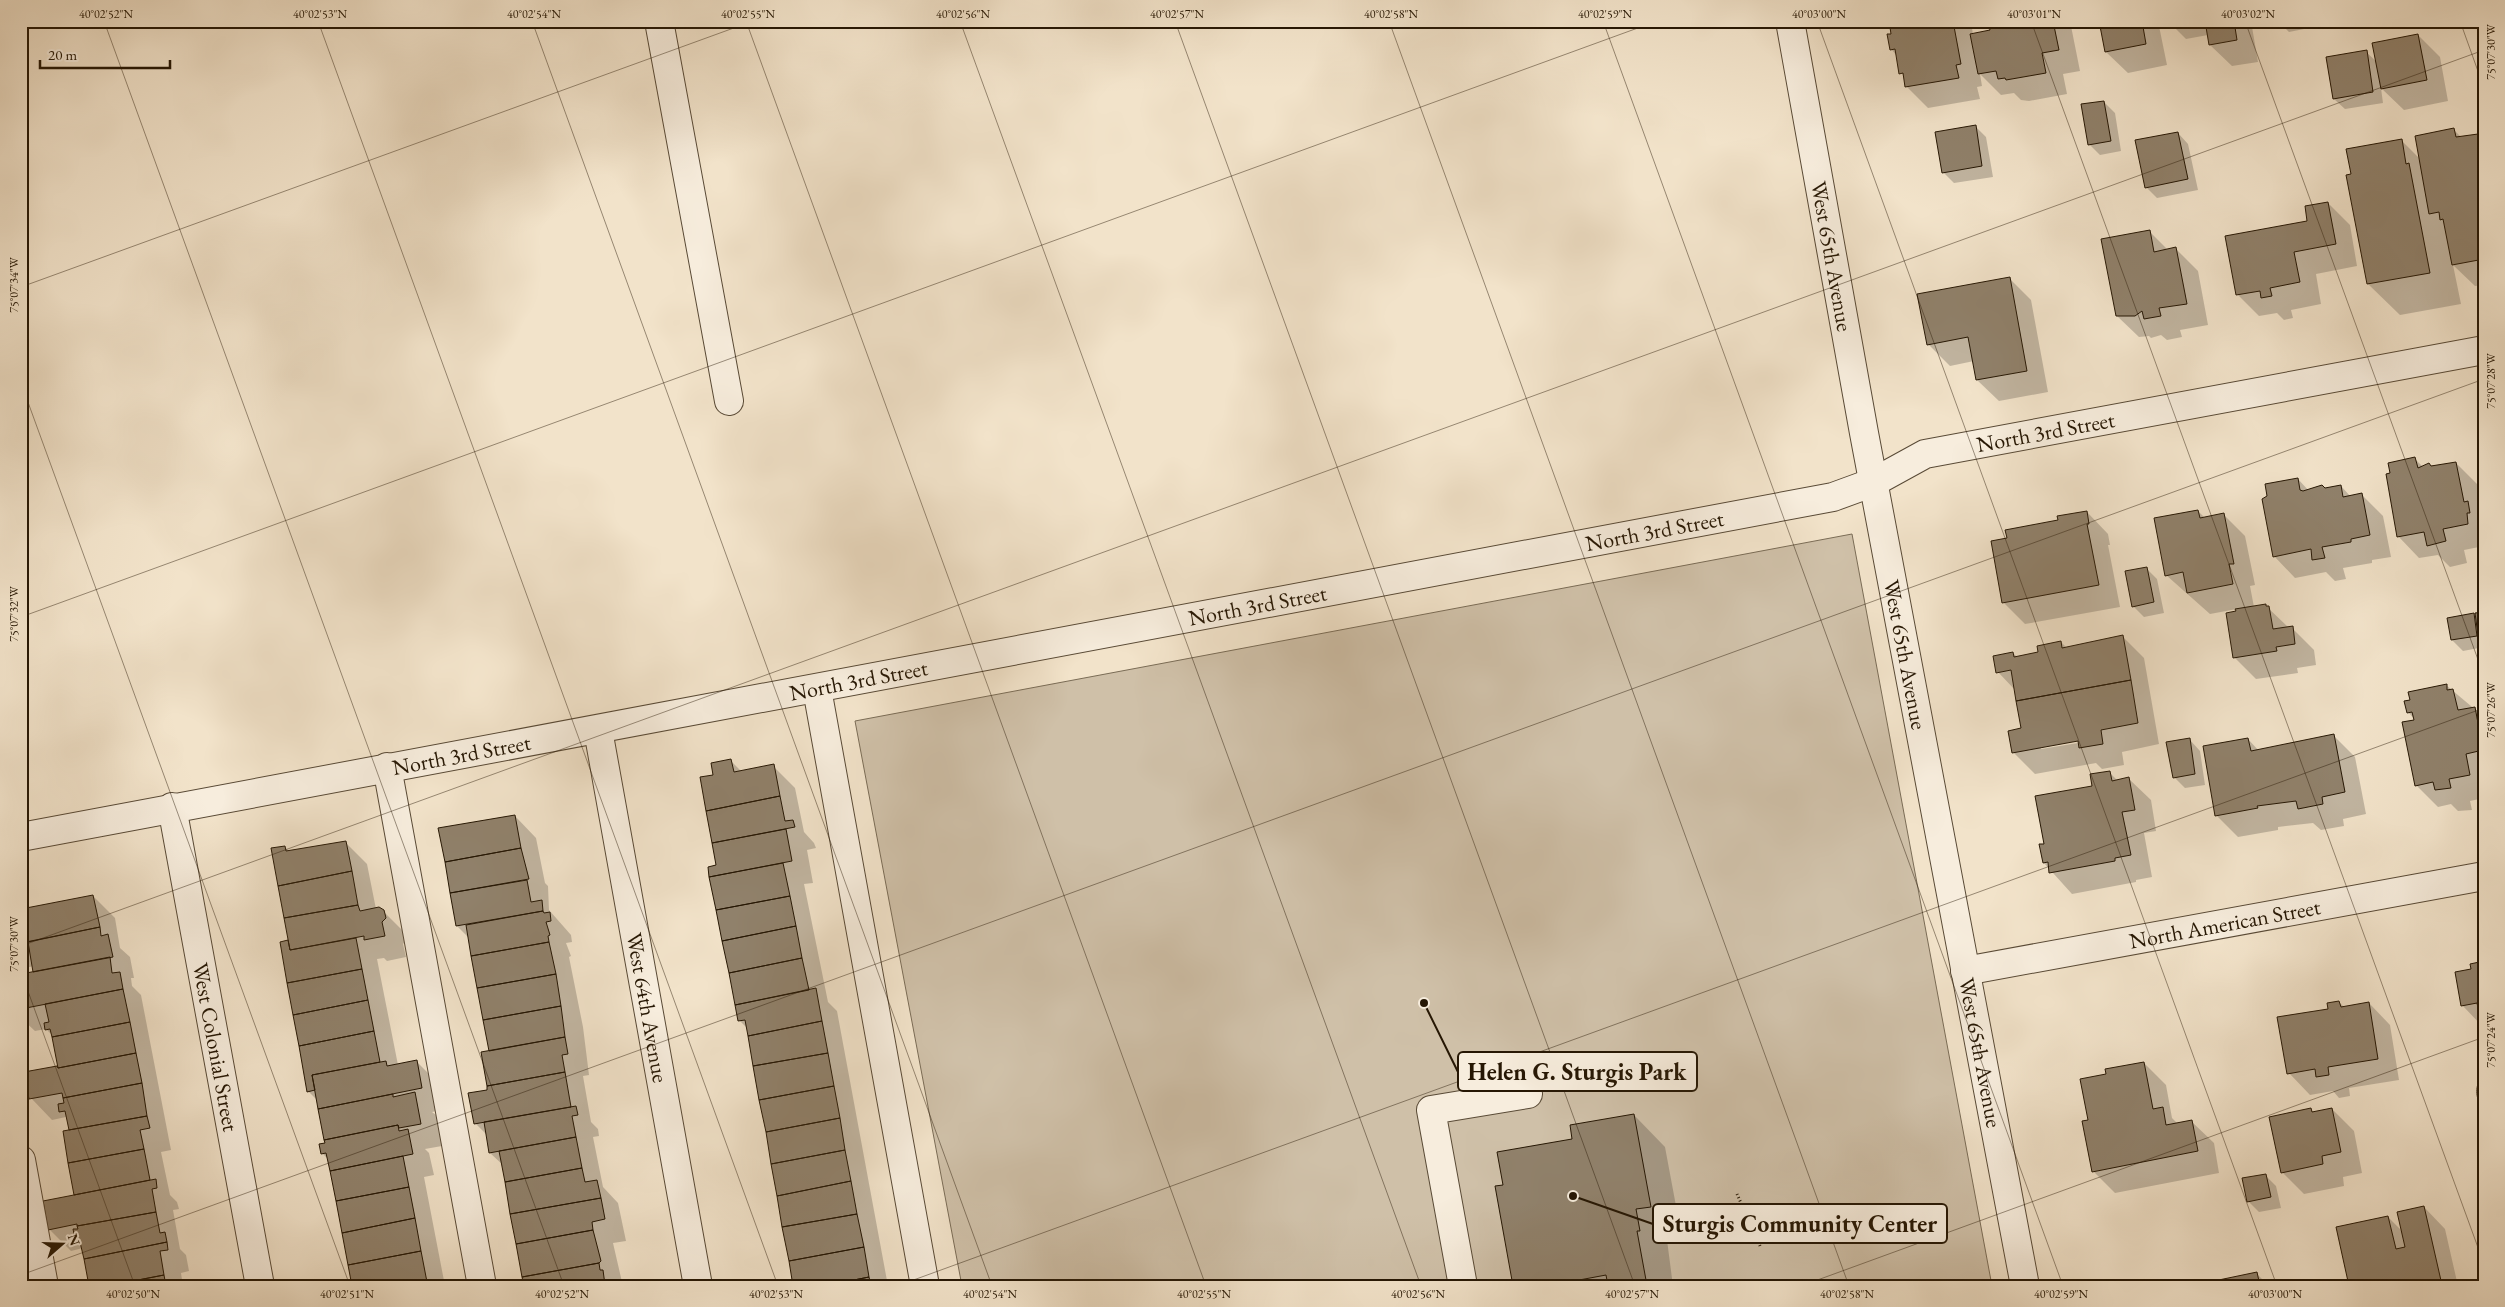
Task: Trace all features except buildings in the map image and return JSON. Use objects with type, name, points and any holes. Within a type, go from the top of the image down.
[{"type":"street","points":[[659,21],[729,401]]},
{"type":"street","name":"West 65th Avenue","points":[[1790,21],[1874,482],[2025,1286]]},
{"type":"street","name":"North 3rd Street","points":[[21,837],[172,807],[598,730],[1833,497],[1874,482],[1925,454],[2484,350]]},
{"type":"street","points":[[817,689],[925,1286]]},
{"type":"street","name":"West 64th Avenue","points":[[598,730],[698,1286]]},
{"type":"street","points":[[387,767],[482,1286]]},
{"type":"street","name":"West Colonial Street","points":[[172,807],[260,1286]]},
{"type":"street","name":"North American Street","points":[[1966,971],[2484,876]]},
{"type":"street","points":[[1463,1286],[1432,1110],[1528,1094]]},
{"type":"street","points":[[21,1160],[44,1286]]},
{"type":"path","points":[[1737,1194],[1760,1246]]},
{"type":"shaded area","points":[[1852,534],[1992,1286],[962,1286],[855,721]]},
{"type":"shaded area","points":[[2484,1076],[2484,1107],[2478,1100],[2477,1087]]},
{"type":"place","name":"Helen G. Sturgis Park","points":[[1424,1003]]},
{"type":"place","name":"Sturgis Community Center","points":[[1573,1196]]}]
